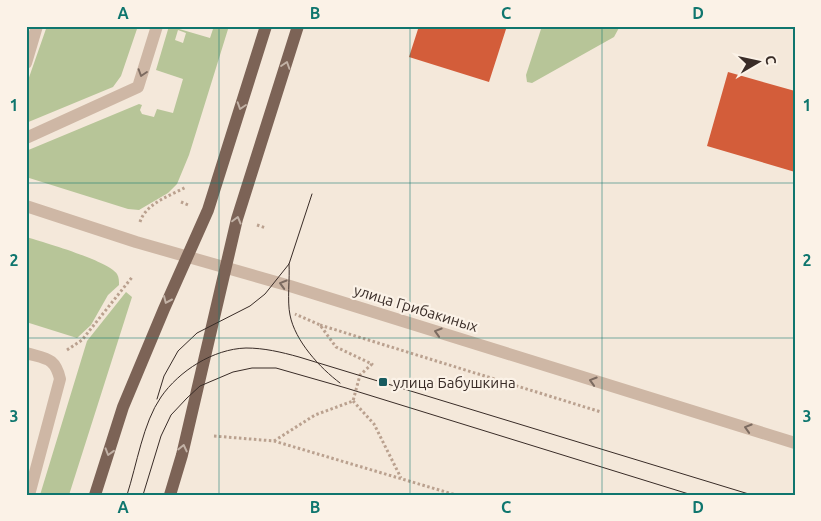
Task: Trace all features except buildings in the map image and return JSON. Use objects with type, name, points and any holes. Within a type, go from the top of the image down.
[{"type":"main road","points":[[96,495],[123,407],[208,210],[266,26]]},
{"type":"main road","points":[[170,495],[182,455],[237,219],[298,26]]},
{"type":"street","points":[[26,63],[37,26]]},
{"type":"street","points":[[26,138],[138,87],[157,26]]},
{"type":"street","name":"улица Грибакиных","points":[[26,206],[136,242],[290,286],[795,443]]},
{"type":"street","points":[[26,353],[53,361],[58,368],[60,379],[30,495]]},
{"type":"path","points":[[141,218],[156,203],[186,187]]},
{"type":"path","points":[[181,202],[189,205]]},
{"type":"path","points":[[256,225],[266,228]]},
{"type":"path","points":[[53,361],[82,340],[133,276]]},
{"type":"path","points":[[295,314],[320,326],[601,412]]},
{"type":"path","points":[[320,326],[336,347],[372,364],[360,375],[354,401]]},
{"type":"path","points":[[274,441],[315,415],[354,401]]},
{"type":"path","points":[[354,401],[374,424],[401,478]]},
{"type":"path","points":[[214,436],[274,441],[456,495]]},
{"type":"green space","points":[[47,26],[138,26],[121,76],[113,87],[26,123],[26,86]]},
{"type":"green space","points":[[169,26],[210,38],[214,26],[229,26],[189,155],[177,184],[168,193],[139,210],[128,209],[26,177],[26,151],[139,104],[142,105],[140,110],[142,114],[154,117],[157,109],[173,113],[183,79],[156,70]],"holes":[[[178,30],[186,33],[183,43],[175,40]]]},
{"type":"green space","points":[[542,26],[620,26],[614,37],[532,83],[527,82],[526,75]]},
{"type":"green space","points":[[26,237],[60,247],[102,263],[118,275],[119,285],[108,295],[91,325],[77,338],[26,322]]},
{"type":"green space","points":[[126,292],[132,297],[69,495],[40,495],[87,341]]},
{"type":"tram line","points":[[157,399],[164,376],[178,351],[197,333],[250,306],[265,294],[289,264],[312,194]]},
{"type":"tram line","points":[[289,264],[289,303],[293,325],[309,353],[324,370],[340,383]]},
{"type":"tram line","points":[[127,495],[150,419],[155,407],[168,387],[187,370],[209,357],[221,352],[246,348],[299,357],[752,495]]},
{"type":"tram line","points":[[143,495],[161,436],[171,415],[200,386],[233,372],[252,368],[276,368],[346,388],[692,495]]},
{"type":"place","name":"улица Бабушкина","points":[[383,382]]}]
